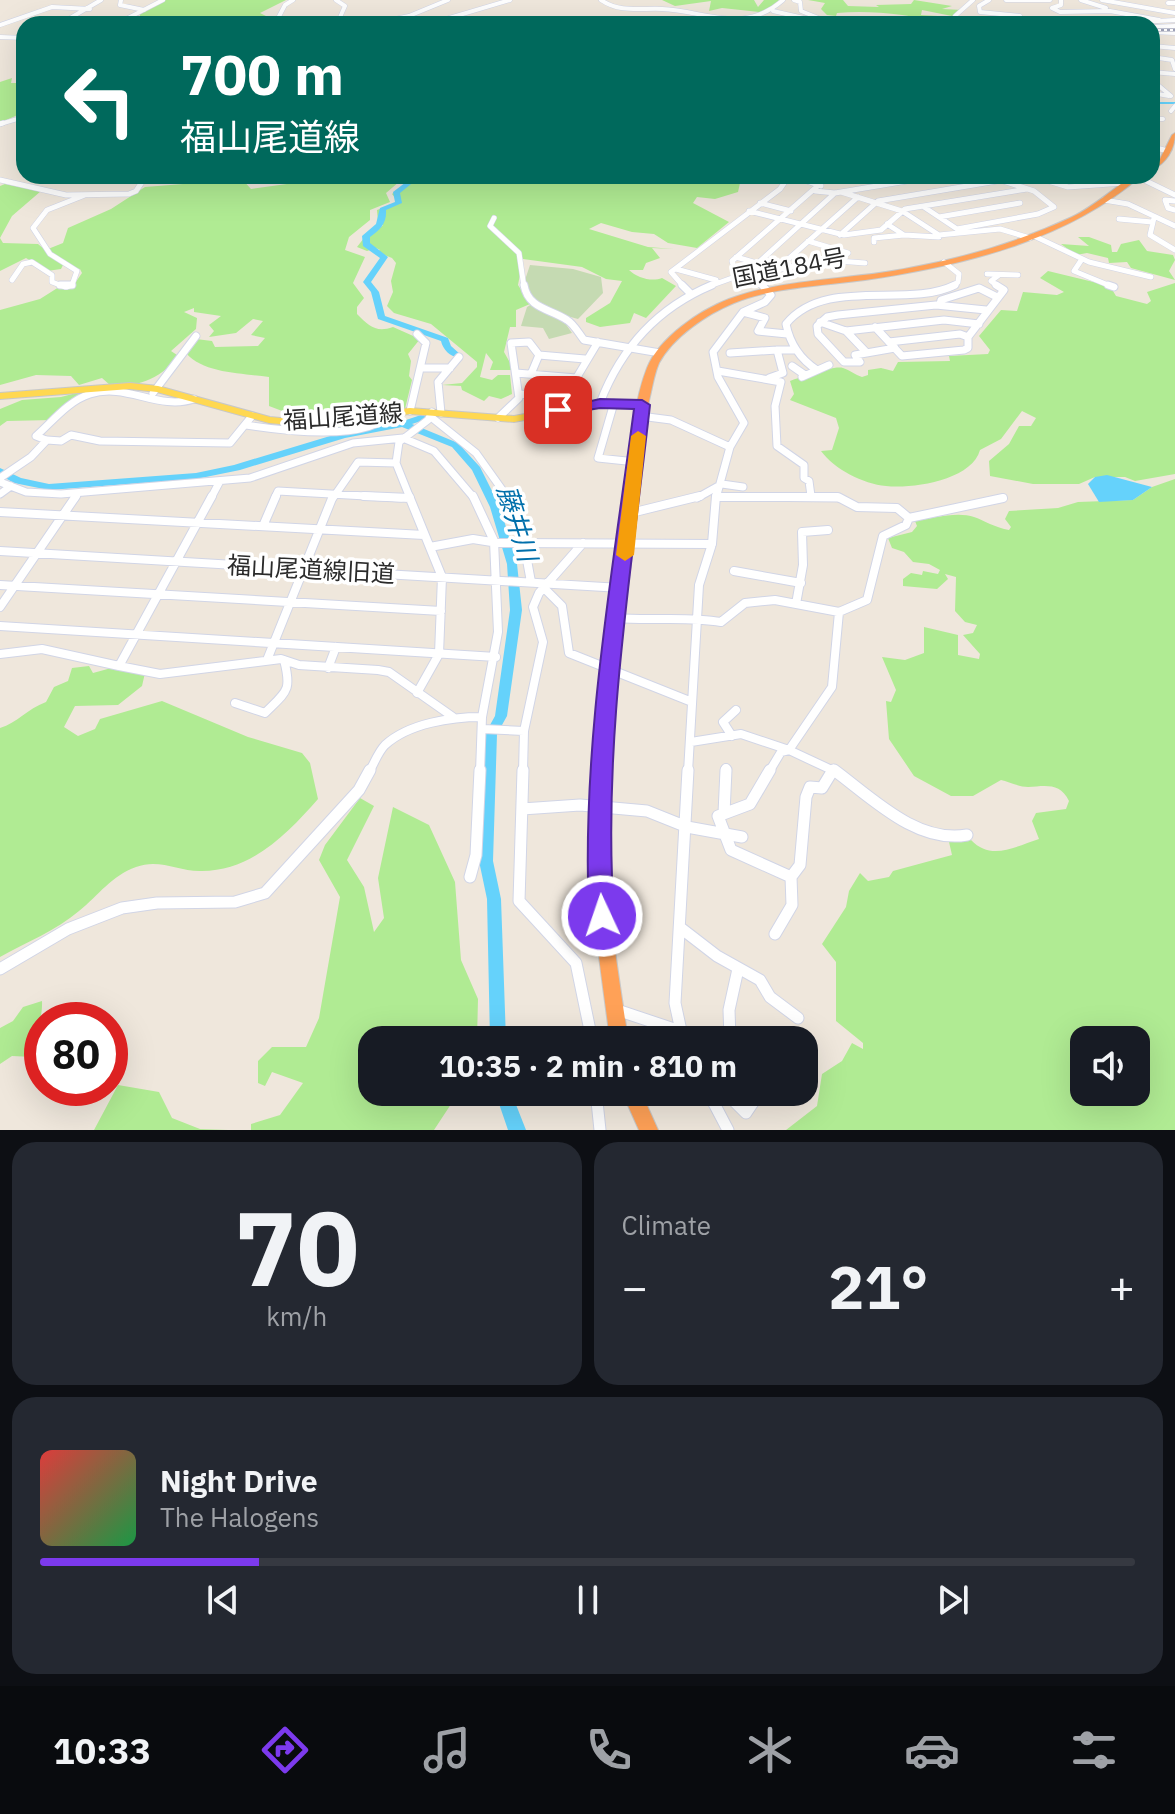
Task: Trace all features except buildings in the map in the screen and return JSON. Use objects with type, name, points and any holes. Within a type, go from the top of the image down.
[{"type":"highway","points":[[1160,159],[1168,151],[1175,135]]},
{"type":"highway","name":"国道184号","points":[[616,1026],[602,916],[598,806],[610,670],[641,410],[660,353],[679,332],[712,310],[771,290],[944,262],[1032,237],[1077,218],[1123,184]]},
{"type":"highway","points":[[638,1106],[649,1130]]},
{"type":"main road","name":"福山尾道線","points":[[0,396],[101,386],[158,389],[249,420],[302,423],[410,411],[433,416],[530,417],[568,403],[614,403],[641,410]]},
{"type":"street","points":[[52,7],[54,0]]},
{"type":"street","points":[[76,16],[101,0]]},
{"type":"street","points":[[121,0],[120,5],[145,10]]},
{"type":"street","points":[[132,16],[163,0]]},
{"type":"street","points":[[279,16],[285,5],[293,0]]},
{"type":"street","points":[[336,0],[345,6],[341,16]]},
{"type":"street","points":[[457,16],[470,9],[510,0]]},
{"type":"street","points":[[601,0],[614,9],[666,9],[690,16]]},
{"type":"street","points":[[758,16],[773,11],[783,0]]},
{"type":"street","points":[[794,0],[800,2],[801,11],[812,16]]},
{"type":"street","points":[[955,16],[973,0]]},
{"type":"street","points":[[981,0],[990,0]]},
{"type":"street","points":[[980,12],[979,6],[990,0]]},
{"type":"street","points":[[1006,0],[1050,0]]},
{"type":"street","points":[[1061,0],[1061,5],[1052,8],[1077,16]]},
{"type":"street","points":[[1081,0],[1111,11]]},
{"type":"street","points":[[1102,0],[1154,16]]},
{"type":"street","points":[[1106,8],[1125,0]]},
{"type":"street","points":[[409,16],[448,2]]},
{"type":"street","points":[[1168,3],[1175,3]]},
{"type":"street","points":[[26,16],[52,7],[90,9]]},
{"type":"street","points":[[463,7],[470,9]]},
{"type":"street","points":[[964,10],[1020,16]]},
{"type":"street","points":[[773,11],[795,16]]},
{"type":"street","points":[[1060,12],[1111,11],[1138,16]]},
{"type":"street","points":[[765,15],[769,16]]},
{"type":"street","points":[[1160,68],[1161,61],[1174,60],[1175,71]]},
{"type":"street","points":[[1160,148],[1168,151]]},
{"type":"street","points":[[17,184],[58,194],[85,195],[133,193],[140,184]]},
{"type":"street","points":[[689,292],[669,274],[784,184]]},
{"type":"street","points":[[679,1026],[675,1003],[682,929],[699,585],[712,544],[716,497],[730,447],[744,423],[718,371],[714,349],[743,312],[765,302],[771,290],[734,268],[732,261],[823,184]]},
{"type":"street","points":[[758,263],[838,193],[887,184]]},
{"type":"street","points":[[919,184],[946,203]]},
{"type":"street","points":[[840,235],[876,203],[972,184]]},
{"type":"street","points":[[924,207],[957,229],[1038,214],[1054,207],[1016,184]]},
{"type":"street","points":[[1058,184],[1068,187],[1110,184]]},
{"type":"street","points":[[1150,184],[1175,198]]},
{"type":"street","points":[[749,211],[840,235],[881,230],[902,211],[1025,188]]},
{"type":"street","points":[[815,191],[858,197],[902,211],[939,235]]},
{"type":"street","points":[[1004,192],[1038,214]]},
{"type":"street","points":[[12,280],[23,264],[32,262],[52,275],[52,282],[66,287],[72,285],[77,271],[67,268],[45,249],[33,228],[47,210],[85,195]]},
{"type":"street","points":[[736,257],[758,263],[785,262],[858,197]]},
{"type":"street","points":[[1175,198],[1165,200],[1168,208],[1175,210]]},
{"type":"street","points":[[1104,200],[1128,204],[1153,220]]},
{"type":"street","points":[[760,203],[791,211]]},
{"type":"street","points":[[939,217],[1020,203]]},
{"type":"street","points":[[494,218],[490,226],[519,253],[523,287],[537,307],[568,320],[584,340],[660,353]]},
{"type":"street","points":[[1119,219],[1153,220],[1175,226]]},
{"type":"street","points":[[1153,220],[1150,235],[1174,250],[1175,242]]},
{"type":"street","points":[[887,224],[904,235]]},
{"type":"street","points":[[926,228],[949,225]]},
{"type":"street","points":[[874,242],[874,238],[904,235],[933,238],[1000,229],[1032,237],[1082,259],[1151,277]]},
{"type":"street","points":[[808,241],[848,253],[838,261]]},
{"type":"street","points":[[1082,259],[1074,271],[1114,287]]},
{"type":"street","points":[[600,403],[614,365],[627,347],[689,292],[717,281],[814,261],[865,263]]},
{"type":"street","points":[[817,370],[806,364],[787,334],[786,324],[793,312],[814,303],[952,287],[958,282],[959,274],[944,262]]},
{"type":"street","points":[[676,269],[717,281]]},
{"type":"street","points":[[987,274],[1018,275]]},
{"type":"street","points":[[875,327],[902,356],[935,355],[968,348],[968,337],[1004,288],[991,281],[999,275]]},
{"type":"street","points":[[940,305],[941,300],[973,289],[997,297]]},
{"type":"street","points":[[843,299],[854,313]]},
{"type":"street","points":[[820,322],[831,316],[940,305],[986,310]]},
{"type":"street","points":[[891,309],[903,324]]},
{"type":"street","points":[[743,312],[765,318],[758,331],[787,334]]},
{"type":"street","points":[[820,322],[846,331],[944,320],[979,324]]},
{"type":"street","points":[[820,322],[818,334],[844,362],[860,362],[855,355],[892,345],[960,334],[968,337]]},
{"type":"street","points":[[846,331],[866,352]]},
{"type":"street","points":[[410,411],[423,368],[426,343],[417,334]]},
{"type":"street","points":[[148,396],[158,389],[196,336]]},
{"type":"street","points":[[498,418],[519,394],[511,343],[529,342],[539,355],[585,359]]},
{"type":"street","points":[[519,394],[568,403],[585,359],[598,342]]},
{"type":"street","points":[[768,379],[783,373],[775,353],[777,350]]},
{"type":"street","points":[[730,353],[796,350]]},
{"type":"street","points":[[531,374],[539,355]]},
{"type":"street","points":[[417,693],[439,654],[442,577],[396,463],[405,437],[433,416],[438,382],[459,357]]},
{"type":"street","points":[[792,366],[803,376],[829,365]]},
{"type":"street","points":[[423,368],[450,368]]},
{"type":"street","points":[[718,371],[783,384],[775,406],[777,446],[790,452],[794,459],[804,465],[804,478],[809,481],[811,496]]},
{"type":"street","points":[[516,373],[576,378]]},
{"type":"street","points":[[194,399],[164,403],[120,389],[87,395],[58,413],[36,436],[61,441],[71,435],[100,441],[230,443],[249,420]]},
{"type":"street","points":[[614,403],[598,458],[636,462]]},
{"type":"street","points":[[641,410],[730,447]]},
{"type":"street","points":[[433,416],[489,463],[508,496],[528,582]]},
{"type":"street","points":[[47,440],[0,480],[26,492],[77,494],[250,478],[353,443],[405,437],[422,444],[447,463],[478,503],[496,542],[499,614],[496,657],[484,725],[476,855],[470,877]]},
{"type":"street","points":[[267,660],[334,494],[358,462],[396,463]]},
{"type":"street","points":[[119,666],[220,481]]},
{"type":"street","points":[[631,513],[692,500],[720,485],[743,487]]},
{"type":"street","points":[[0,494],[11,486]]},
{"type":"street","points":[[263,526],[278,491],[410,498]]},
{"type":"street","points":[[0,607],[77,494]]},
{"type":"street","points":[[716,497],[838,497],[857,507],[897,508],[909,518]]},
{"type":"street","points":[[909,518],[953,506],[1003,498]]},
{"type":"street","points":[[0,512],[424,535]]},
{"type":"street","points":[[617,618],[655,621],[696,618],[721,622],[745,603],[775,600],[839,612],[864,604],[883,536],[906,525],[909,518]]},
{"type":"street","points":[[796,604],[801,583],[802,532],[828,530]]},
{"type":"street","points":[[430,547],[466,539],[521,543],[712,544]]},
{"type":"street","points":[[583,543],[546,585],[533,607],[543,642],[519,731],[522,809],[519,901],[576,963],[589,1026]]},
{"type":"street","name":"福山尾道線旧道","points":[[0,551],[621,588]]},
{"type":"street","points":[[734,571],[801,583]]},
{"type":"street","points":[[0,585],[441,611]]},
{"type":"street","points":[[546,585],[562,606],[566,649],[692,702]]},
{"type":"street","points":[[791,877],[738,855],[726,844],[718,816],[750,804],[781,752],[789,750],[832,687],[839,612]]},
{"type":"street","points":[[0,626],[496,657]]},
{"type":"street","points":[[328,668],[336,647]]},
{"type":"street","points":[[0,654],[16,648],[72,654],[160,674],[267,660],[389,672],[453,717],[519,731]]},
{"type":"street","points":[[235,703],[265,713],[273,708],[290,683],[284,660]]},
{"type":"street","points":[[732,736],[723,722],[736,710]]},
{"type":"street","points":[[0,969],[68,929],[98,916],[141,904],[219,902],[252,899],[265,893],[359,790],[384,746],[401,735],[453,717]]},
{"type":"street","points":[[691,742],[741,734],[789,750],[833,770],[916,829],[951,838],[967,835]]},
{"type":"street","points":[[724,813],[726,768]]},
{"type":"street","points":[[775,934],[792,905],[791,877],[800,865],[798,829],[803,804],[810,787],[822,788],[833,770]]},
{"type":"street","points":[[522,809],[598,806],[647,811],[687,827],[742,837]]},
{"type":"street","points":[[682,929],[738,969],[760,980],[770,997],[798,1018]]},
{"type":"street","points":[[732,1026],[729,1010],[738,969]]},
{"type":"street","points":[[613,1009],[659,1026]]},
{"type":"street","points":[[597,1106],[600,1130]]},
{"type":"street","points":[[715,1106],[728,1130]]},
{"type":"street","points":[[737,1106],[746,1113],[751,1106]]},
{"type":"green space","points":[[165,0],[286,0],[260,13],[266,16],[140,14]]},
{"type":"green space","points":[[662,0],[754,0],[758,7],[764,0],[779,0],[769,13],[722,8],[709,11],[711,1],[675,6]]},
{"type":"green space","points":[[808,0],[843,0],[848,6],[879,7],[876,5],[911,4],[914,0],[952,6],[942,9],[962,10],[952,16],[922,10],[921,15],[938,16],[845,12],[836,16],[827,15],[821,9],[825,3]]},
{"type":"green space","points":[[12,78],[11,83],[16,83],[16,116],[0,123],[0,82]]},
{"type":"green space","points":[[5,184],[41,191],[12,216],[0,238],[0,186]]},
{"type":"green space","points":[[246,184],[251,189],[287,184],[397,184],[386,193],[390,202],[370,210],[370,220],[349,237],[345,250],[365,257],[353,283],[364,298],[357,307],[357,314],[373,327],[393,327],[420,339],[408,354],[412,380],[404,413],[335,431],[269,406],[269,377],[213,369],[186,353],[196,339],[212,341],[215,347],[258,346],[265,338],[251,335],[263,321],[253,319],[236,333],[209,337],[214,331],[209,325],[221,316],[194,312],[194,308],[184,312],[197,318],[196,329],[171,351],[177,355],[165,370],[148,380],[111,386],[102,378],[79,385],[71,376],[36,375],[0,385],[0,310],[40,299],[59,287],[71,289],[82,273],[80,269],[68,267],[48,249],[63,243],[68,228],[111,209],[145,187]]},
{"type":"green space","points":[[405,184],[740,184],[738,192],[715,199],[697,197],[693,203],[729,222],[697,248],[668,243],[654,234],[632,232],[601,223],[589,229],[648,247],[674,249],[652,248],[660,258],[646,263],[643,270],[629,270],[640,277],[662,278],[676,286],[646,318],[634,313],[630,323],[600,327],[586,322],[586,318],[610,303],[622,281],[606,279],[582,267],[523,259],[518,285],[530,304],[516,310],[516,327],[510,327],[504,352],[514,370],[490,370],[493,362],[486,353],[480,377],[492,380],[498,375],[510,375],[512,394],[501,399],[489,396],[484,401],[462,390],[461,386],[442,385],[462,383],[477,367],[477,362],[431,324],[394,313],[387,306],[393,292],[391,281],[396,263],[377,252],[380,250],[376,248],[367,251],[357,247],[371,229],[378,230],[383,225],[378,222],[377,210],[399,202],[392,194]]},
{"type":"green space","points":[[1078,237],[1089,237],[1111,245],[1112,252],[1117,252],[1121,244],[1139,240],[1147,251],[1173,255],[1175,260],[1169,271],[1175,280],[1131,268],[1127,262],[1109,263],[1108,258],[1087,253],[1076,255],[1061,244],[1089,246]]},
{"type":"green space","points":[[0,238],[3,243],[38,244],[63,265],[61,269],[47,271],[26,258],[0,271]]},
{"type":"green space","points":[[530,265],[573,269],[601,277],[603,293],[578,319],[552,312],[535,300],[524,283]]},
{"type":"green space","points":[[1048,271],[1110,286],[1116,296],[1147,304],[1151,301],[1147,292],[1175,283],[1175,474],[1135,481],[1125,477],[1095,477],[1079,484],[1033,484],[990,476],[989,461],[1009,444],[1019,426],[1031,426],[1036,418],[1022,411],[1001,439],[980,450],[966,469],[925,484],[897,487],[868,482],[841,469],[821,451],[832,450],[839,428],[836,418],[790,400],[794,394],[790,381],[832,368],[843,368],[862,377],[868,375],[868,370],[881,368],[893,371],[898,362],[950,361],[949,356],[988,354],[990,350],[979,336],[1001,310],[1017,311],[1023,292],[1057,295],[1064,292],[1040,278]]},
{"type":"green space","points":[[532,304],[563,320],[572,333],[549,339],[543,328],[521,326],[527,307]]},
{"type":"green space","points":[[84,391],[88,395],[61,407],[52,420],[7,421],[0,426],[0,409],[22,400],[61,397]]},
{"type":"green space","points":[[1175,479],[1175,1130],[786,1130],[818,1106],[822,1074],[842,1061],[852,1043],[863,1049],[863,1043],[836,1021],[836,962],[822,944],[846,907],[849,891],[860,873],[868,881],[889,877],[893,871],[952,855],[949,842],[971,840],[987,850],[995,851],[1039,839],[1032,821],[1036,813],[1066,809],[1069,801],[1057,788],[1025,787],[1001,780],[973,796],[951,796],[914,776],[889,739],[886,701],[891,702],[896,690],[882,657],[905,660],[924,653],[924,627],[958,635],[958,655],[979,659],[980,654],[963,635],[973,633],[977,625],[965,622],[955,611],[956,577],[945,574],[948,579],[937,589],[903,586],[903,579],[911,573],[922,575],[923,571],[938,574],[940,570],[929,564],[913,562],[904,552],[892,548],[888,538],[912,532],[917,526],[915,521],[953,515],[968,515],[1009,530],[1011,527],[1005,519],[1009,511],[1058,508],[1078,502],[1133,500],[1152,487]]},
{"type":"green space","points":[[89,666],[93,673],[115,667],[145,673],[142,686],[118,705],[75,706],[64,727],[78,736],[95,729],[100,719],[162,701],[248,737],[302,753],[310,763],[318,799],[268,848],[237,865],[202,871],[153,864],[136,867],[112,881],[61,924],[0,957],[0,728],[46,702],[54,687],[68,681],[72,668]]},
{"type":"green space","points":[[360,798],[374,806],[347,860],[364,887],[374,932],[384,918],[378,878],[393,807],[429,825],[455,882],[461,960],[478,999],[477,1026],[358,1026],[358,1106],[450,1106],[434,1130],[251,1130],[251,1124],[280,1115],[303,1083],[272,1072],[265,1086],[258,1083],[258,1061],[272,1047],[306,1047],[319,1018],[340,897],[319,860],[325,845]]},
{"type":"green space","points":[[23,1007],[24,1057],[12,1056],[0,1064],[0,1028],[13,1021]]},
{"type":"green space","points":[[128,1087],[159,1092],[172,1118],[200,1129],[228,1130],[94,1130],[107,1106],[128,1106]]},
{"type":"water","points":[[1107,475],[1152,487],[1133,500],[1099,502],[1088,484],[1095,477]]},
{"type":"waterway","points":[[1160,103],[1175,103]]},
{"type":"waterway","points":[[407,184],[396,192],[399,203],[382,209],[379,225],[366,236],[366,244],[384,257],[367,282],[375,292],[381,317],[445,340],[447,347],[457,355]]},
{"type":"waterway","points":[[404,424],[424,417]]},
{"type":"waterway","name":"藤井川","points":[[0,471],[18,481],[49,487],[196,476],[236,468],[343,435],[403,424],[455,445],[476,469],[495,507],[512,564],[516,610],[501,716],[491,734],[486,861],[494,899],[498,1026]]},
{"type":"waterway","name":"藤井川","points":[[508,1106],[517,1130]]},
{"type":"railway","points":[[1160,30],[1175,30]]},
{"type":"slow traffic","points":[[625,555],[638,436]]},
{"type":"route","points":[[558,410],[600,403],[642,405],[601,751],[598,846],[602,916]]}]
